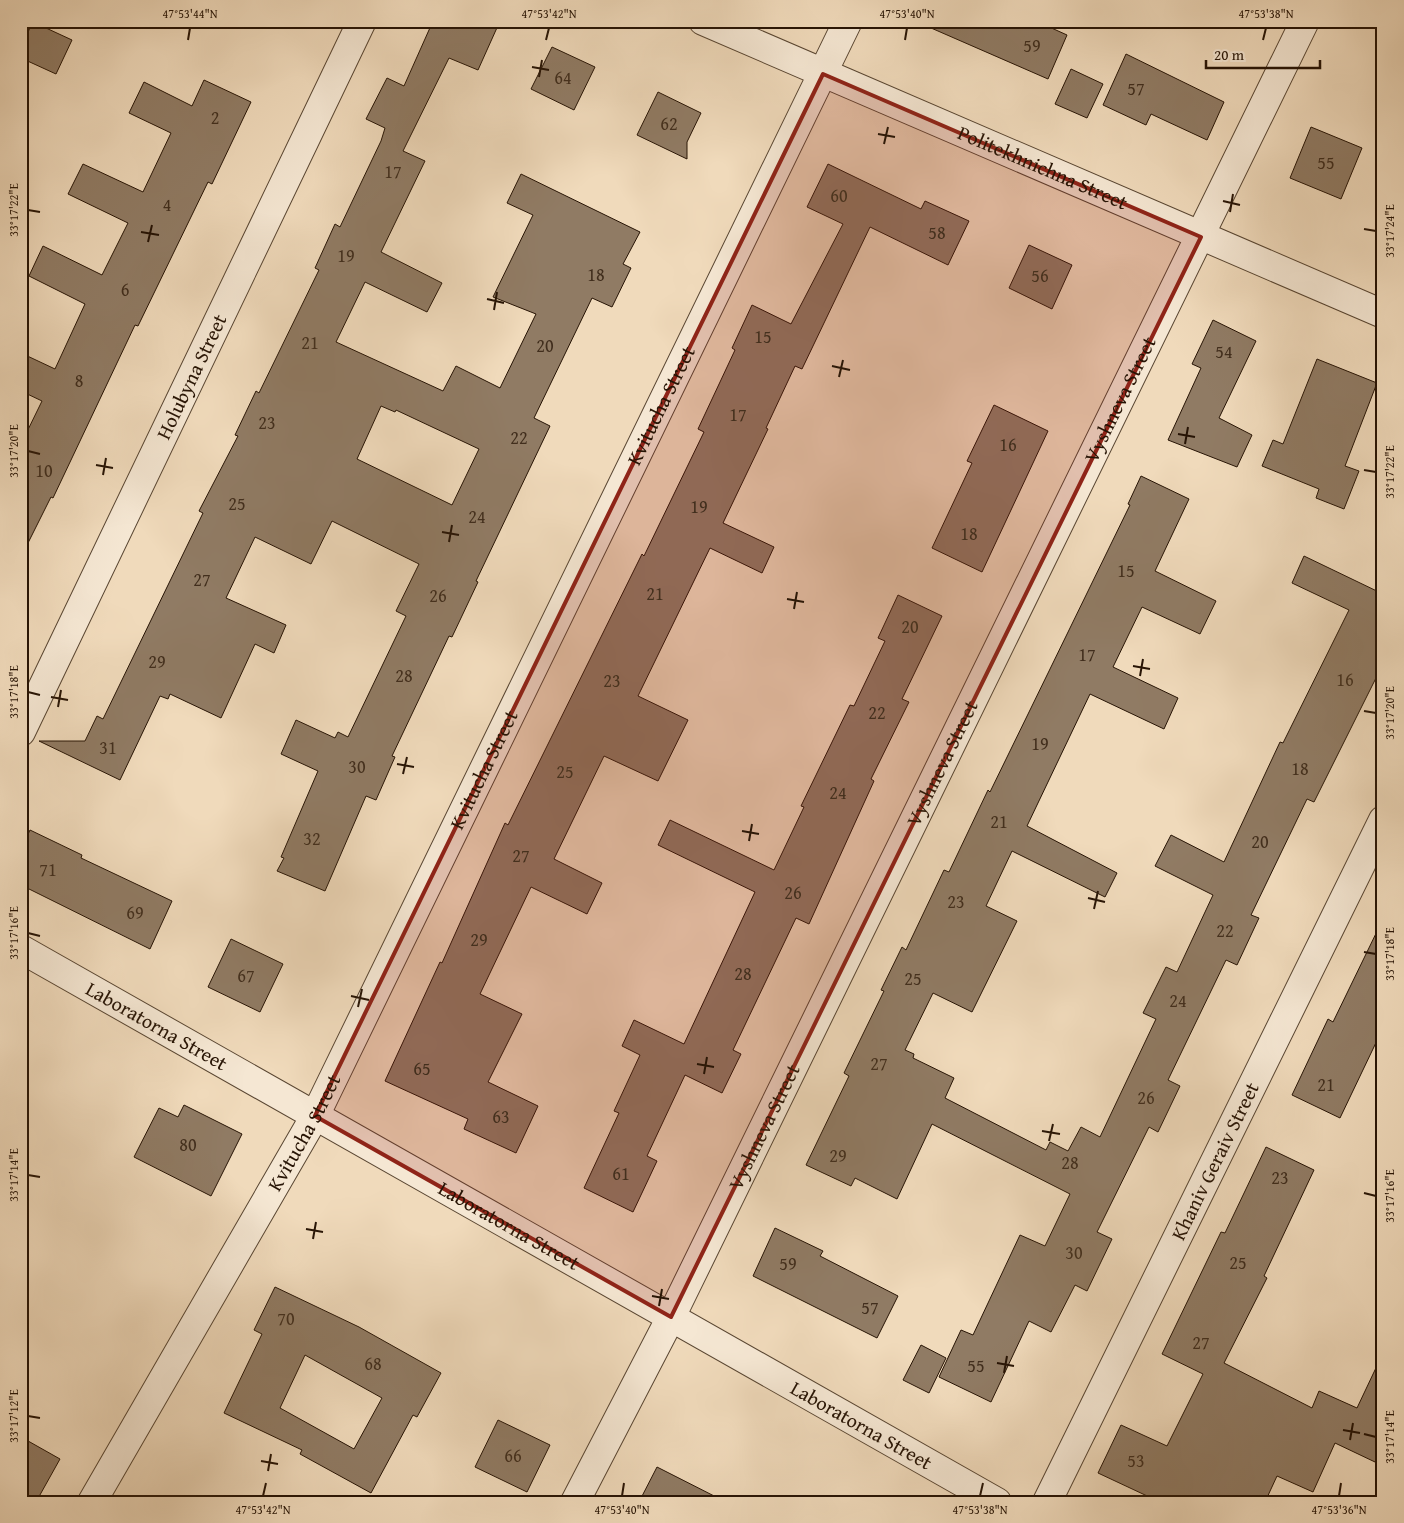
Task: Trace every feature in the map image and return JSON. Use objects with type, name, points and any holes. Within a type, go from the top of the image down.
[{"type":"street","name":"Holubyna Street","points":[[21,732],[362,21]]},
{"type":"street","name":"Politekhnichna Street","points":[[703,21],[1383,314]]},
{"type":"street","name":"Kvitucha Street","points":[[92,1502],[315,1116],[848,21]]},
{"type":"street","name":"Vyshneva Street","points":[[575,1502],[671,1317],[1305,21]]},
{"type":"street","name":"Khaniv Geraiv Street","points":[[1047,1502],[1383,820]]},
{"type":"street","name":"Laboratorna Street","points":[[21,949],[997,1502]]},
{"type":"highlighted area","points":[[823,74],[1201,237],[671,1317],[315,1116]]},
{"type":"building","points":[[433,21],[500,21],[478,70],[449,58],[403,151],[425,161],[381,252],[442,283],[427,312],[365,282],[336,342],[443,391],[456,366],[500,388],[536,314],[493,297],[533,215],[507,203],[521,174],[640,232],[623,264],[631,268],[612,307],[592,298],[534,418],[550,426],[476,581],[478,582],[452,637],[449,636],[392,756],[395,757],[376,800],[366,796],[325,891],[277,871],[284,858],[281,857],[318,771],[281,754],[296,720],[335,738],[338,732],[348,737],[406,616],[396,611],[419,564],[332,521],[311,564],[255,537],[226,598],[286,625],[274,653],[255,644],[221,718],[170,694],[168,699],[160,696],[120,780],[39,741],[85,741],[97,716],[103,719],[203,513],[199,511],[238,436],[235,435],[256,391],[259,393],[319,270],[315,268],[335,224],[340,227],[381,141],[385,128],[366,119],[387,78],[404,86]],"holes":[[[381,406],[395,412],[396,410],[479,449],[452,505],[357,459]]]},
{"type":"building","points":[[915,21],[1036,21],[1067,35],[1048,79]]},
{"type":"building","points":[[33,22],[72,40],[56,74],[21,58],[21,46]]},
{"type":"building","points":[[552,47],[595,67],[574,110],[531,89]]},
{"type":"building","points":[[1126,54],[1224,102],[1207,140],[1151,114],[1146,125],[1103,105]]},
{"type":"building","points":[[1071,69],[1103,84],[1087,118],[1055,104]]},
{"type":"building","points":[[204,80],[251,102],[212,184],[208,182],[138,326],[135,325],[53,498],[51,497],[21,557],[21,444],[42,401],[21,391],[21,353],[55,369],[85,304],[29,276],[43,246],[102,275],[128,223],[68,194],[83,164],[143,192],[171,133],[129,113],[144,82],[192,106]]},
{"type":"building","points":[[658,92],[701,113],[687,142],[687,159],[637,135]]},
{"type":"building","points":[[1311,127],[1362,148],[1341,199],[1290,178]]},
{"type":"building","points":[[828,164],[921,209],[925,201],[969,221],[948,265],[870,227],[802,369],[795,366],[766,428],[768,429],[723,523],[774,547],[762,573],[710,548],[638,696],[688,720],[658,781],[604,756],[554,859],[602,883],[587,914],[531,887],[480,994],[522,1014],[488,1082],[538,1106],[516,1153],[464,1129],[468,1119],[385,1081],[440,962],[442,963],[505,823],[508,825],[642,554],[644,556],[704,432],[698,429],[735,350],[732,348],[752,305],[791,324],[843,224],[807,207]]},
{"type":"building","points":[[1029,245],[1072,265],[1052,309],[1009,288]]},
{"type":"building","points":[[1213,320],[1256,341],[1219,418],[1252,435],[1237,467],[1168,440],[1201,368],[1192,364]]},
{"type":"building","points":[[1317,359],[1377,383],[1345,466],[1359,471],[1344,509],[1316,498],[1319,489],[1262,466],[1273,440],[1283,444]]},
{"type":"building","points":[[994,405],[1048,431],[982,572],[932,548],[972,463],[967,461]]},
{"type":"building","points":[[1141,476],[1189,499],[1155,571],[1216,601],[1200,634],[1142,607],[1113,667],[1178,698],[1164,729],[1090,694],[1027,826],[1117,873],[1105,897],[1012,851],[986,906],[1017,921],[972,1012],[933,993],[905,1050],[914,1054],[913,1058],[954,1078],[945,1098],[1046,1150],[1050,1142],[1068,1151],[1081,1127],[1100,1137],[1156,1019],[1143,1013],[1166,967],[1177,972],[1213,895],[1155,866],[1171,835],[1224,862],[1280,742],[1283,743],[1349,610],[1292,583],[1304,556],[1383,594],[1383,664],[1314,802],[1307,799],[1251,915],[1259,918],[1237,965],[1226,960],[1168,1080],[1180,1086],[1158,1132],[1149,1127],[1097,1232],[1112,1239],[1087,1291],[1075,1285],[1051,1332],[1029,1321],[991,1402],[939,1377],[961,1330],[973,1335],[1020,1235],[1045,1246],[1070,1194],[932,1124],[897,1199],[855,1178],[851,1186],[806,1165],[849,1076],[844,1073],[884,991],[881,990],[902,947],[906,950],[944,870],[949,872],[988,790],[990,792],[1130,505],[1128,504]]},
{"type":"building","points":[[898,595],[942,616],[902,699],[909,702],[871,779],[874,781],[809,924],[796,918],[733,1050],[741,1054],[722,1093],[685,1075],[647,1156],[657,1161],[633,1212],[584,1188],[619,1113],[614,1111],[640,1055],[622,1046],[634,1020],[684,1044],[755,892],[658,845],[670,820],[774,870],[804,807],[801,806],[850,705],[854,706],[885,641],[878,638]]},
{"type":"building","points":[[30,830],[82,855],[81,858],[172,901],[150,949],[21,885],[21,849]]},
{"type":"building","points":[[1383,919],[1383,1028],[1340,1118],[1292,1095],[1328,1019],[1333,1022]]},
{"type":"building","points":[[231,939],[283,964],[260,1012],[208,987]]},
{"type":"building","points":[[184,1105],[242,1134],[211,1196],[134,1157],[159,1108],[178,1117]]},
{"type":"building","points":[[1266,1147],[1314,1170],[1264,1276],[1267,1278],[1224,1363],[1312,1408],[1319,1391],[1357,1408],[1383,1353],[1383,1446],[1375,1462],[1335,1443],[1313,1492],[1277,1476],[1265,1502],[1160,1502],[1098,1473],[1121,1425],[1167,1446],[1203,1374],[1162,1354],[1221,1232],[1225,1233]]},
{"type":"building","points":[[775,1228],[823,1251],[820,1256],[898,1296],[877,1338],[753,1276]]},
{"type":"building","points":[[275,1287],[359,1327],[441,1373],[417,1417],[413,1415],[371,1493],[300,1454],[302,1450],[224,1413],[262,1334],[254,1330]],"holes":[[[305,1355],[382,1398],[354,1449],[280,1408]]]},
{"type":"building","points":[[921,1345],[946,1358],[929,1393],[903,1380]]},
{"type":"building","points":[[498,1420],[550,1445],[527,1492],[475,1467]]},
{"type":"building","points":[[21,1437],[60,1459],[36,1502],[21,1502]]},
{"type":"building","points":[[657,1467],[726,1502],[639,1502]]}]
